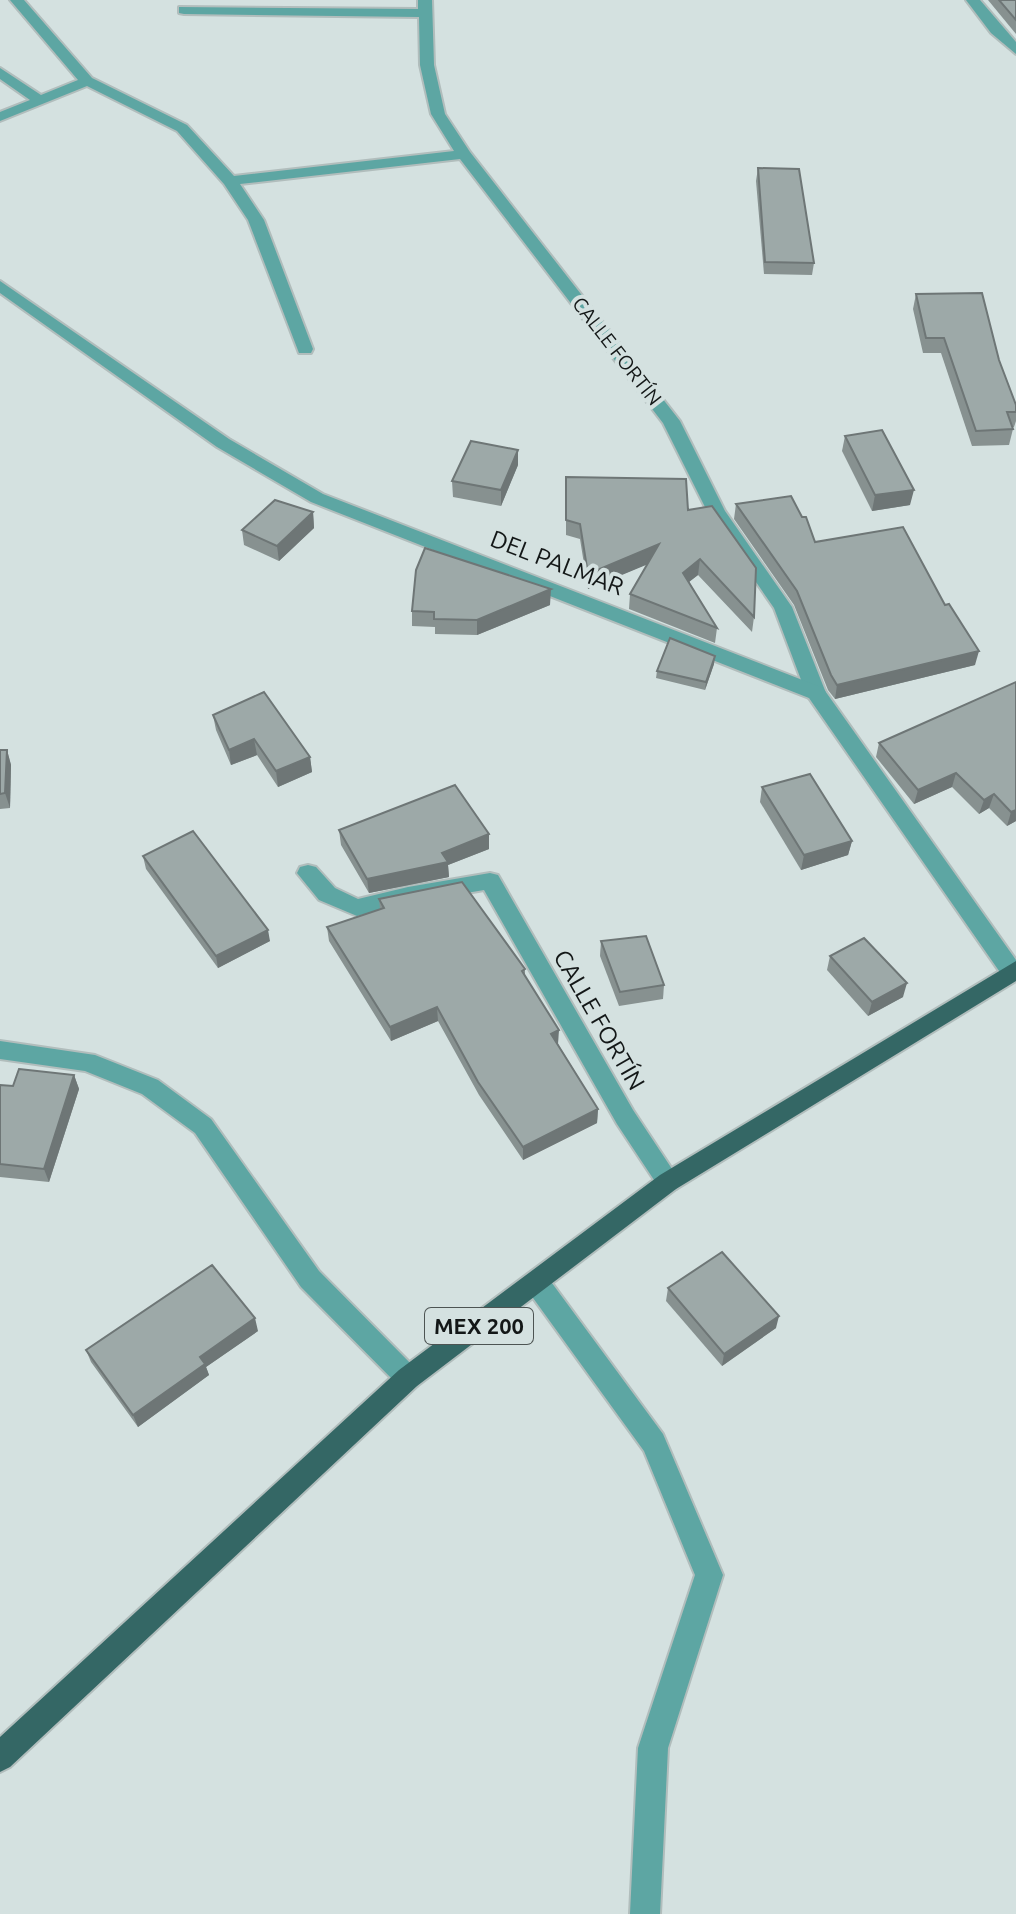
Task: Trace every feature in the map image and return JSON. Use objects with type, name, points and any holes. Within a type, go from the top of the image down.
[{"type":"main road","name":"MEX 200","points":[[0,1757],[408,1378],[668,1182],[1014,971]]},
{"type":"street","points":[[17,0],[87,81],[182,128],[230,181],[256,220],[305,349]]},
{"type":"street","points":[[973,0],[1016,50]]},
{"type":"street","points":[[184,10],[425,7]]},
{"type":"street","name":"CALLE FORTÍN","points":[[425,7],[427,65],[438,114],[464,154],[671,421],[717,513],[783,607],[816,693]]},
{"type":"street","points":[[0,72],[41,101]]},
{"type":"street","points":[[0,117],[87,81]]},
{"type":"street","points":[[230,181],[464,154]]},
{"type":"street","name":"DEL PALMAR","points":[[0,286],[223,443],[317,498],[816,693]]},
{"type":"street","points":[[816,693],[1014,971]]},
{"type":"street","name":"CALLE FORTÍN","points":[[308,873],[327,894],[357,908],[408,895],[490,881],[625,1117],[668,1182]]},
{"type":"street","points":[[0,1050],[87,1062],[150,1087],[203,1126],[310,1279],[408,1378]]},
{"type":"street","points":[[537,1283],[654,1443],[709,1575],[653,1748],[645,1914]]},
{"type":"building","points":[[999,0],[1016,0],[1016,20]]},
{"type":"building","points":[[758,168],[799,169],[814,263],[765,262]]},
{"type":"building","points":[[982,293],[999,360],[1016,405],[1016,412],[1007,412],[1013,429],[976,431],[944,338],[926,338],[916,294]]},
{"type":"building","points":[[882,430],[914,490],[875,495],[845,436]]},
{"type":"building","points":[[471,441],[518,450],[501,490],[452,481]]},
{"type":"building","points":[[566,477],[686,479],[688,510],[712,506],[756,568],[754,617],[700,559],[683,573],[717,628],[630,594],[659,544],[588,574],[580,524],[566,520]]},
{"type":"building","points":[[791,496],[802,517],[806,517],[815,542],[903,527],[945,605],[949,604],[979,651],[837,685],[797,591],[736,504]]},
{"type":"building","points":[[275,500],[313,512],[277,546],[242,530]]},
{"type":"building","points":[[425,548],[551,589],[477,620],[434,619],[434,612],[412,611],[416,570]]},
{"type":"building","points":[[670,638],[715,656],[706,682],[657,671]]},
{"type":"building","points":[[1016,682],[1016,810],[1011,812],[994,794],[984,800],[956,773],[918,790],[879,743]]},
{"type":"building","points":[[264,692],[310,757],[276,771],[254,739],[229,750],[213,715]]},
{"type":"building","points":[[0,750],[7,750],[5,793],[0,794]]},
{"type":"building","points":[[810,774],[852,841],[804,855],[762,787]]},
{"type":"building","points":[[455,785],[489,834],[442,853],[448,862],[367,879],[339,830]]},
{"type":"building","points":[[193,831],[268,930],[216,956],[143,856]]},
{"type":"building","points":[[462,882],[525,969],[522,971],[559,1030],[551,1034],[598,1109],[523,1147],[478,1082],[437,1007],[390,1027],[327,927],[384,908],[379,899]]},
{"type":"building","points":[[646,936],[664,985],[620,992],[601,941]]},
{"type":"building","points":[[864,938],[907,983],[872,1002],[830,956]]},
{"type":"building","points":[[19,1069],[74,1075],[44,1169],[0,1164],[0,1085],[13,1086]]},
{"type":"building","points":[[722,1252],[779,1316],[724,1354],[668,1288]]},
{"type":"building","points":[[212,1265],[255,1318],[200,1357],[205,1364],[133,1415],[86,1350]]}]
